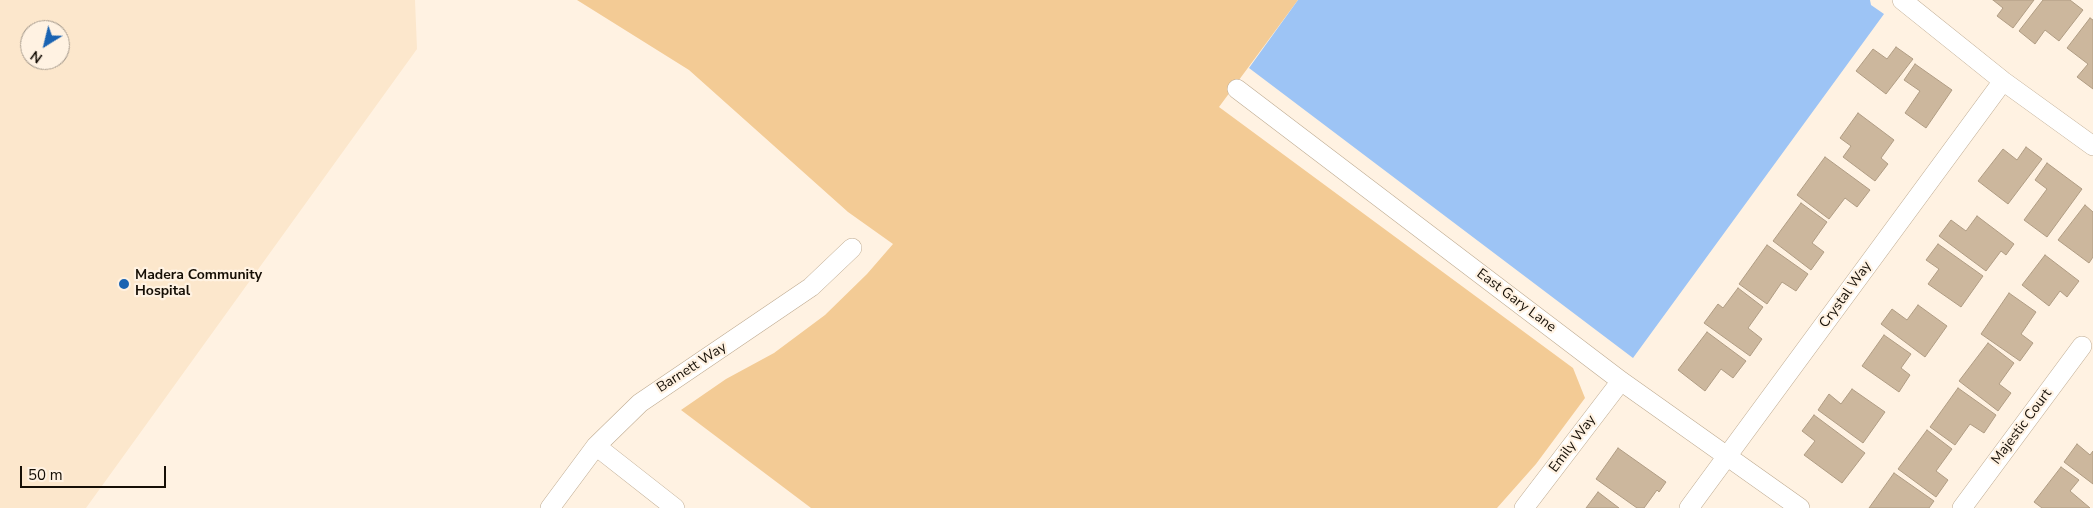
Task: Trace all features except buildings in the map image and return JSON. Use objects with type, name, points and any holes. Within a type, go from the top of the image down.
[{"type":"street","points":[[1902,0],[2003,81],[2093,146]]},
{"type":"street","name":"Crystal Way","points":[[1689,508],[2003,81]]},
{"type":"street","name":"East Gary Lane","points":[[1237,89],[1621,381],[1800,508]]},
{"type":"street","name":"Barnett Way","points":[[550,508],[596,446],[640,402],[811,287],[852,248]]},
{"type":"street","name":"Majestic Court","points":[[1962,508],[2082,346]]},
{"type":"street","name":"Emily Way","points":[[1524,508],[1621,381]]},
{"type":"street","points":[[596,446],[675,508]]},
{"type":"shaded area","name":"Madera Community Hospital","points":[[0,0],[415,0],[417,49],[86,508],[0,508]]},
{"type":"shaded area","points":[[577,0],[1298,0],[1219,107],[1573,368],[1585,398],[1536,464],[1497,508],[811,508],[681,410],[726,379],[774,353],[825,315],[867,274],[893,244],[848,212],[689,70]]},
{"type":"water","points":[[1298,0],[1870,0],[1871,5],[1884,14],[1633,358],[1249,68]]},
{"type":"place","name":"Madera Community Hospital","points":[[124,284]]}]
